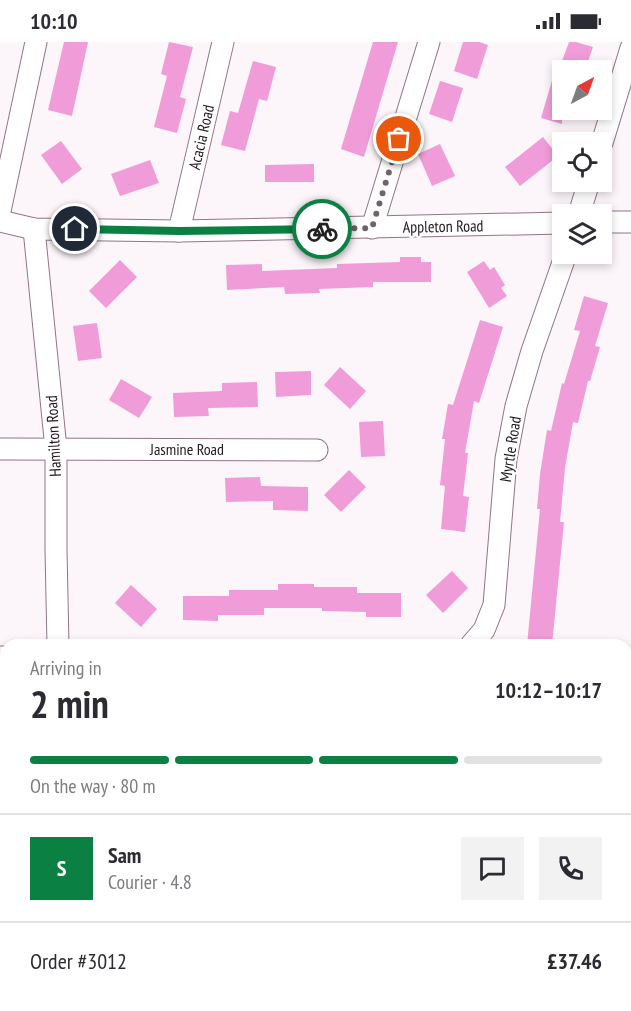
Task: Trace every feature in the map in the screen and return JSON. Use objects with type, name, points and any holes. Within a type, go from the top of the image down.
[{"type":"street","points":[[0,211],[36,42]]},
{"type":"street","name":"Acacia Road","points":[[179,231],[223,42]]},
{"type":"street","points":[[372,228],[429,42]]},
{"type":"street","points":[[605,132],[631,48]]},
{"type":"street","name":"Appleton Road","points":[[0,221],[34,229],[179,231],[552,224]]},
{"type":"street","points":[[612,222],[631,222]]},
{"type":"street","name":"Hamilton Road","points":[[34,229],[56,448],[58,639]]},
{"type":"street","name":"Myrtle Road","points":[[476,639],[484,630],[494,605],[506,459],[516,406],[532,351],[562,264]]},
{"type":"street","name":"Jasmine Road","points":[[0,449],[317,450]]},
{"type":"building","points":[[64,42],[88,42],[72,116],[48,110]]},
{"type":"building","points":[[169,42],[193,47],[180,97],[186,99],[177,133],[154,127],[167,76],[161,74]]},
{"type":"building","points":[[373,42],[398,42],[364,157],[341,149]]},
{"type":"building","points":[[463,42],[479,42],[488,45],[477,79],[454,71]]},
{"type":"building","points":[[569,42],[593,47],[588,60],[562,60]]},
{"type":"building","points":[[253,61],[276,67],[267,101],[259,99],[245,151],[221,145],[230,111],[238,113]]},
{"type":"building","points":[[552,80],[552,120],[562,120],[562,124],[541,118]]},
{"type":"building","points":[[440,81],[463,88],[452,122],[429,114]]},
{"type":"building","points":[[543,137],[552,148],[552,161],[520,186],[505,167]]},
{"type":"building","points":[[61,141],[82,169],[62,184],[41,155]]},
{"type":"building","points":[[440,144],[455,176],[432,186],[418,154]]},
{"type":"building","points":[[150,160],[159,183],[120,196],[111,174]]},
{"type":"building","points":[[314,164],[314,182],[265,182],[265,165]]},
{"type":"building","points":[[400,257],[421,257],[421,262],[431,262],[431,282],[373,282],[373,287],[319,289],[320,293],[285,294],[284,287],[227,290],[226,265],[262,264],[262,271],[337,268],[337,264],[400,262]]},
{"type":"building","points":[[120,260],[137,277],[106,308],[89,291]]},
{"type":"building","points":[[484,261],[490,270],[494,267],[505,285],[501,288],[507,296],[489,308],[467,272]]},
{"type":"building","points":[[584,296],[608,303],[595,346],[600,347],[590,381],[588,381],[578,423],[573,422],[565,468],[560,522],[564,522],[553,639],[528,639],[540,509],[537,509],[540,474],[547,430],[551,431],[562,383],[564,384],[580,331],[574,330]]},
{"type":"building","points":[[480,320],[503,327],[479,403],[474,401],[465,453],[468,453],[463,496],[469,497],[465,532],[441,529],[445,486],[440,485],[445,439],[442,439],[448,404],[453,405]]},
{"type":"building","points":[[97,323],[102,358],[78,361],[73,326]]},
{"type":"building","points":[[340,367],[366,391],[350,409],[324,385]]},
{"type":"building","points":[[311,371],[311,395],[276,397],[275,372]]},
{"type":"building","points":[[121,379],[152,397],[139,418],[109,400]]},
{"type":"building","points":[[257,382],[258,407],[208,408],[209,416],[174,417],[173,393],[222,391],[222,383]]},
{"type":"building","points":[[383,421],[385,456],[361,457],[359,422]]},
{"type":"building","points":[[349,470],[366,487],[341,512],[324,495]]},
{"type":"building","points":[[260,477],[261,486],[308,487],[308,511],[273,510],[273,501],[226,502],[225,478]]},
{"type":"building","points":[[452,571],[468,588],[443,613],[426,595]]},
{"type":"building","points":[[278,584],[357,587],[357,593],[401,593],[401,617],[366,617],[366,612],[322,611],[322,608],[264,608],[264,615],[218,615],[218,621],[183,620],[183,596],[229,596],[229,590],[278,590]]},
{"type":"building","points":[[131,585],[157,609],[141,627],[115,603]]},
{"type":"way so far","points":[[322,229],[372,228],[399,139]]},
{"type":"route","points":[[75,229],[179,231],[322,229]]}]
